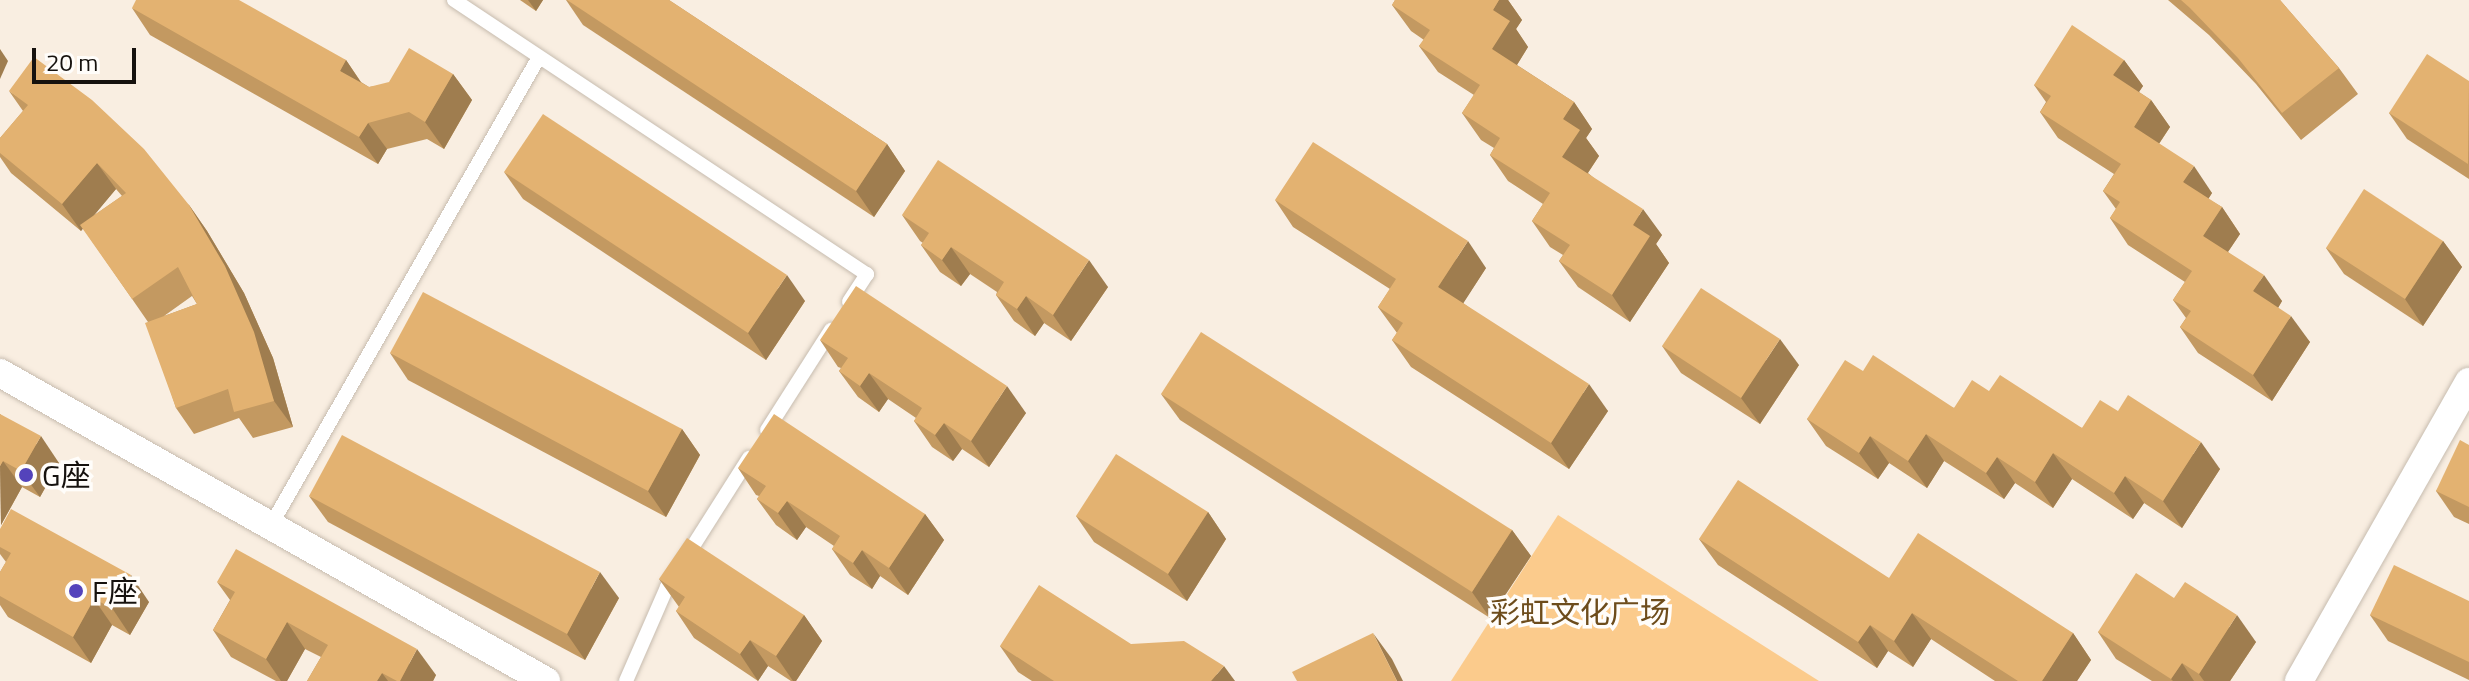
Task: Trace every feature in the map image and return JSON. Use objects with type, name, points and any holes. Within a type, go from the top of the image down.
[{"type":"street","points":[[0,373],[546,681]]},
{"type":"street","points":[[2299,681],[2469,382]]},
{"type":"lane","points":[[454,0],[867,274],[667,587],[626,681]]},
{"type":"lane","points":[[271,525],[539,57]]},
{"type":"green space","name":"彩虹文化广场","points":[[1558,515],[1819,681],[1451,681]]},
{"type":"building","points":[[136,0],[239,0],[346,60],[340,71],[369,87],[389,82],[409,48],[453,74],[425,122],[409,112],[368,123],[359,137],[132,8]]},
{"type":"building","points":[[567,0],[669,0],[887,144],[856,191]]},
{"type":"building","points":[[1395,0],[1499,0],[1493,10],[1510,21],[1492,49],[1574,102],[1563,119],[1580,130],[1562,157],[1643,209],[1633,225],[1650,236],[1612,295],[1559,261],[1570,245],[1532,221],[1550,193],[1490,155],[1500,138],[1462,113],[1480,85],[1419,46],[1430,30],[1392,5]]},
{"type":"building","points":[[2181,0],[2280,0],[2339,68],[2282,113],[2238,58]]},
{"type":"building","points":[[2072,25],[2124,60],[2113,75],[2151,100],[2134,127],[2194,166],[2183,182],[2222,207],[2203,236],[2264,275],[2253,291],[2291,316],[2253,375],[2180,327],[2191,311],[2173,300],[2192,271],[2110,218],[2120,202],[2103,191],[2121,164],[2040,112],[2051,96],[2034,85]]},
{"type":"building","points":[[2427,54],[2469,81],[2468,164],[2389,113]]},
{"type":"building","points":[[34,57],[92,100],[144,149],[189,205],[225,266],[254,332],[274,401],[234,412],[228,389],[176,408],[145,323],[197,304],[178,267],[132,299],[80,225],[126,193],[97,163],[62,204],[0,153],[0,138],[28,105],[9,91]]},
{"type":"building","points":[[543,114],[787,275],[748,333],[504,172]]},
{"type":"building","points":[[1313,142],[1468,241],[1438,287],[1589,384],[1551,443],[1392,340],[1403,323],[1378,307],[1396,279],[1275,200]]},
{"type":"building","points":[[938,160],[1089,260],[1053,315],[1026,296],[1017,309],[996,295],[1004,282],[951,247],[942,260],[921,245],[929,233],[902,215]]},
{"type":"building","points":[[2364,189],[2443,241],[2405,299],[2326,248]]},
{"type":"building","points":[[856,286],[1007,386],[971,441],[944,423],[935,435],[914,421],[922,408],[869,373],[860,386],[839,371],[848,358],[820,340]]},
{"type":"building","points":[[1701,288],[1780,339],[1741,398],[1662,346]]},
{"type":"building","points":[[423,292],[682,429],[648,491],[390,353]]},
{"type":"building","points":[[1201,332],[1512,530],[1472,592],[1161,394]]},
{"type":"building","points":[[1873,355],[1954,408],[1972,380],[1989,391],[2000,375],[2082,428],[2100,400],[2118,411],[2128,395],[2201,442],[2163,501],[2125,476],[2114,493],[2053,453],[2035,482],[1997,457],[1986,473],[1926,434],[1908,461],[1870,436],[1859,453],[1807,419],[1845,360],[1863,371]]},
{"type":"building","points":[[0,414],[41,436],[21,471],[3,461],[0,466]]},
{"type":"building","points":[[774,414],[925,514],[889,568],[862,550],[853,563],[832,549],[840,536],[787,501],[778,513],[757,499],[766,486],[738,468]]},
{"type":"building","points":[[342,435],[600,572],[567,634],[309,496]]},
{"type":"building","points":[[2460,440],[2469,445],[2469,507],[2436,491]]},
{"type":"building","points":[[1116,454],[1208,512],[1168,574],[1076,516]]},
{"type":"building","points":[[1738,480],[1889,578],[1918,533],[2073,633],[2042,681],[2018,681],[1912,613],[1894,641],[1870,625],[1858,642],[1699,539]]},
{"type":"building","name":"F座","points":[[11,509],[131,575],[112,608],[94,599],[73,637],[0,596],[0,572],[11,553],[0,547],[0,529]]},
{"type":"building","points":[[687,538],[804,615],[776,656],[750,640],[740,654],[676,611],[685,597],[659,579]]},
{"type":"building","points":[[236,549],[417,649],[400,681],[382,673],[377,681],[307,681],[328,645],[287,622],[266,659],[213,630],[235,592],[217,582]]},
{"type":"building","points":[[2394,565],[2469,601],[2469,662],[2370,615]]},
{"type":"building","points":[[2136,573],[2174,598],[2185,582],[2237,615],[2199,674],[2182,663],[2171,679],[2098,632]]},
{"type":"building","points":[[1039,585],[1131,644],[1184,641],[1224,666],[1211,681],[1054,681],[1000,646]]},
{"type":"building","points":[[1373,633],[1397,681],[1297,681],[1292,672]]},
{"type":"place","name":"G座","points":[[26,475]]},
{"type":"place","name":"F座","points":[[76,591]]}]
